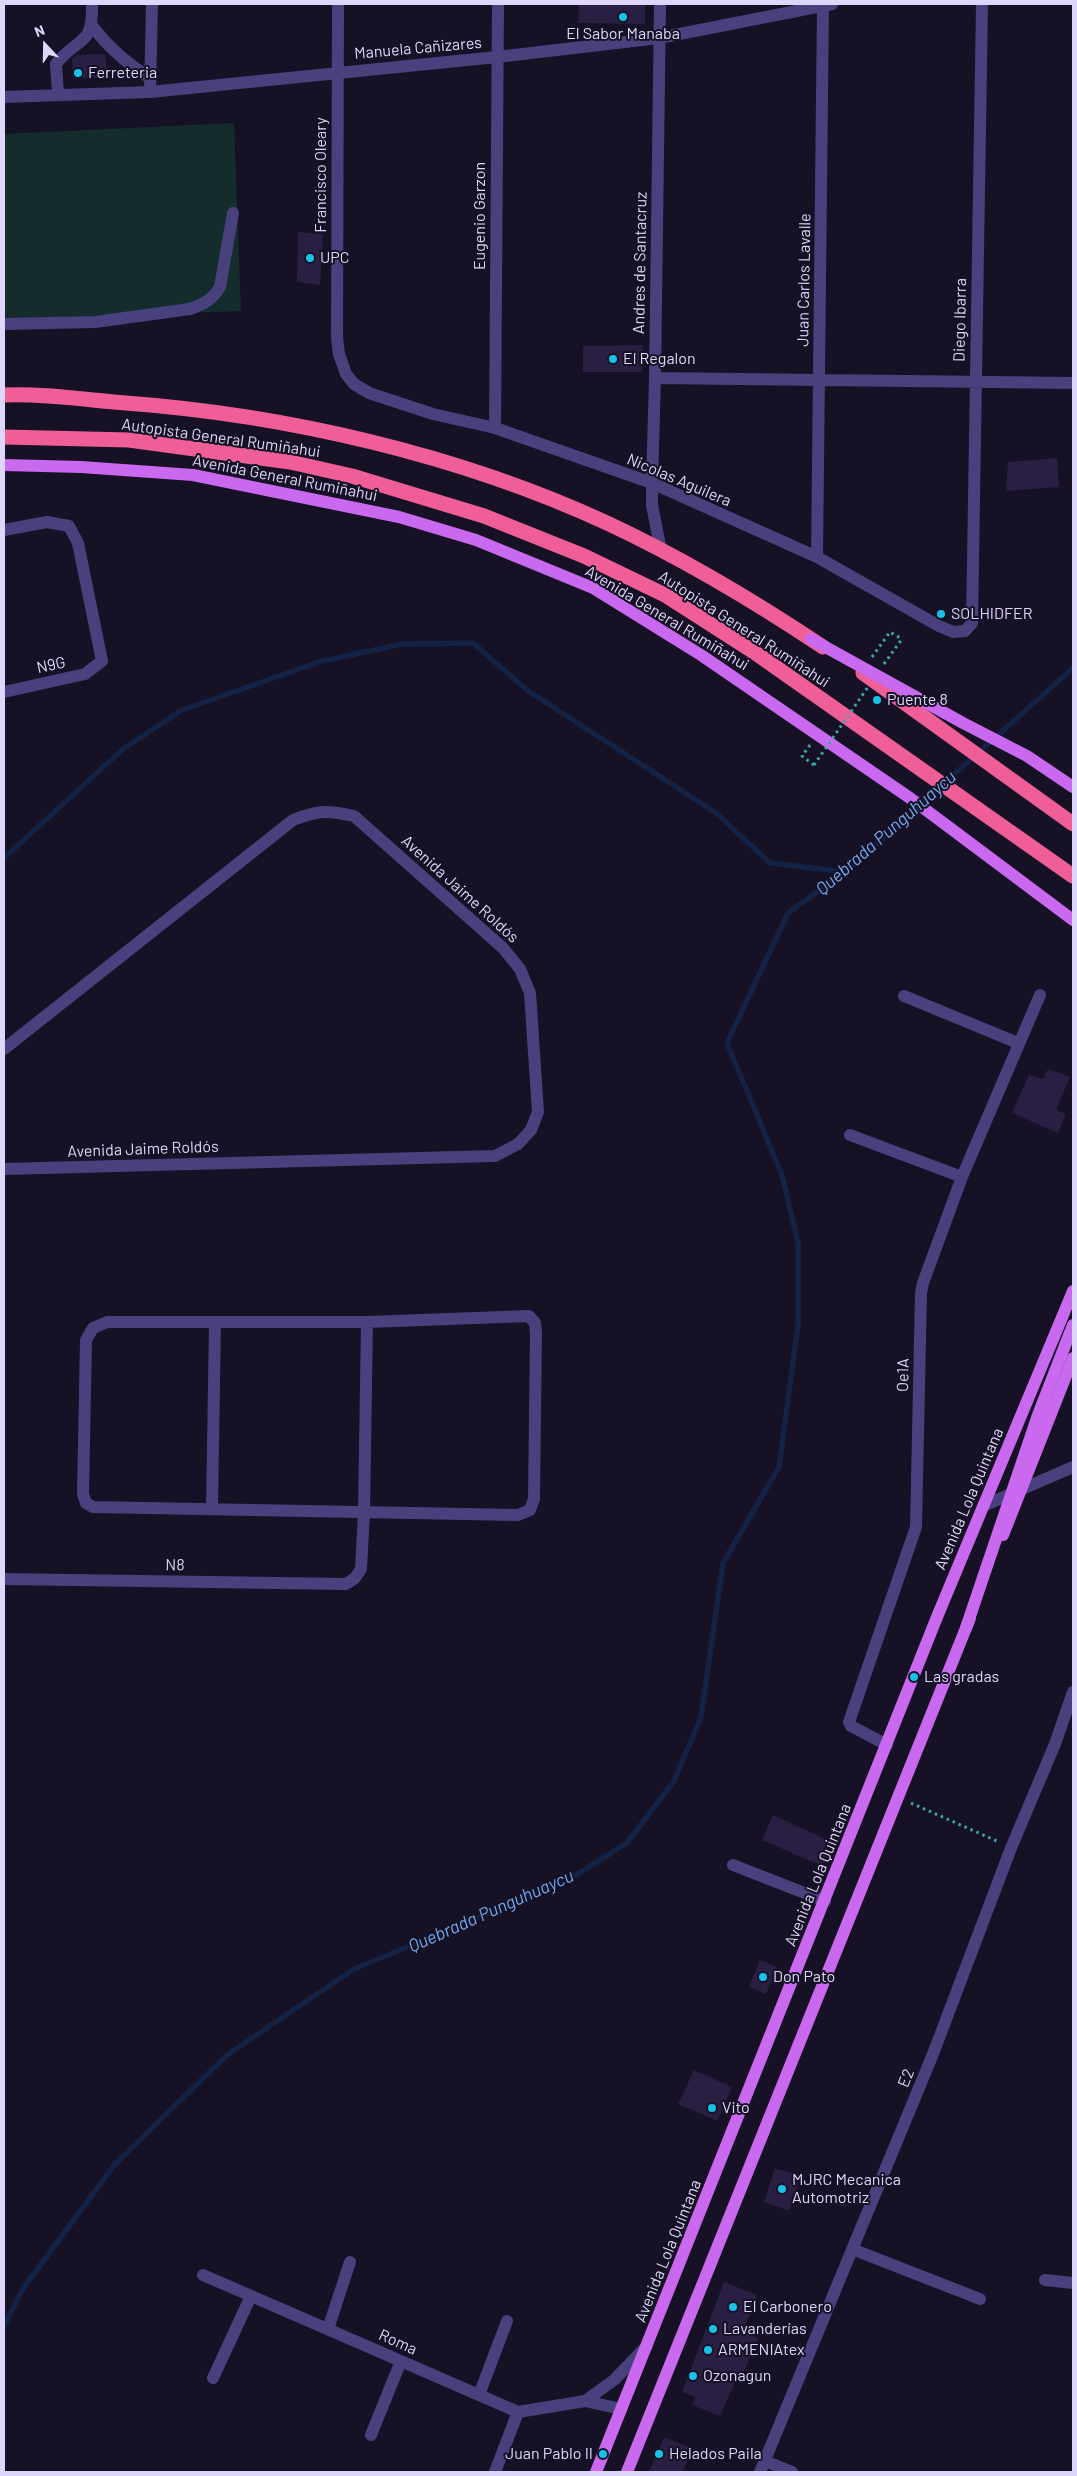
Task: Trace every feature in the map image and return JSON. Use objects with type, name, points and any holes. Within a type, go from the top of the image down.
[{"type":"highway","name":"Autopista General Rumiñahui","points":[[4,395],[190,408],[300,427],[429,456],[546,498],[607,523],[745,596],[862,672],[1073,824]]},
{"type":"highway","name":"Autopista General Rumiñahui","points":[[4,437],[129,440],[290,462],[352,476],[484,516],[584,556],[665,595],[756,654],[1073,876]]},
{"type":"main road","name":"Avenida General Rumiñahui","points":[[4,465],[81,467],[193,476],[400,517],[476,540],[593,588],[701,655],[910,798],[1073,920]]},
{"type":"main road","points":[[811,639],[962,724],[1027,756],[1073,788]]},
{"type":"main road","points":[[954,830],[1073,928]]},
{"type":"main road","name":"Avenida Lola Quintana","points":[[596,2472],[887,1745],[936,1617],[1073,1291]]},
{"type":"main road","name":"Avenida Lola Quintana","points":[[966,1628],[1038,1415],[1073,1325]]},
{"type":"main road","name":"Avenida Lola Quintana","points":[[627,2472],[899,1798],[1073,1358]]},
{"type":"street","points":[[58,95],[56,64],[66,51],[80,43],[92,26],[92,4]]},
{"type":"street","points":[[150,92],[152,4]]},
{"type":"street","name":"Francisco Oleary","points":[[338,4],[337,347],[346,374],[354,384],[369,393]]},
{"type":"street","name":"Eugenio Garzon","points":[[495,428],[498,4]]},
{"type":"street","name":"Andres de Santacruz","points":[[660,4],[656,378],[652,505],[661,551]]},
{"type":"street","name":"Manuela Cañizares","points":[[4,97],[150,92],[497,57],[659,38],[826,4]]},
{"type":"street","name":"Juan Carlos Lavalle","points":[[817,557],[826,4]]},
{"type":"street","name":"Diego Ibarra","points":[[962,632],[969,629],[972,624],[982,4]]},
{"type":"street","points":[[92,26],[107,44],[130,66],[150,78]]},
{"type":"street","points":[[4,324],[95,322],[190,309],[202,305],[214,298],[220,288],[233,213]]},
{"type":"street","points":[[656,378],[1073,383]]},
{"type":"street","name":"Nicolas Aguilera","points":[[369,393],[433,414],[495,428],[652,483],[817,557],[939,626],[953,632],[962,632]]},
{"type":"street","name":"N9G","points":[[4,530],[47,522],[69,526],[78,543],[102,661],[85,674],[4,692]]},
{"type":"street","name":"Avenida Jaime Roldós","points":[[4,1049],[293,820],[317,811],[334,812],[354,816],[503,948],[520,969],[530,993],[538,1112],[531,1130],[518,1144],[495,1156],[4,1169]]},
{"type":"street","name":"Oe1A","points":[[887,1745],[851,1726],[849,1722],[916,1527],[921,1293],[962,1177],[1040,995]]},
{"type":"street","points":[[904,996],[1018,1043]]},
{"type":"street","points":[[850,1135],[962,1177]]},
{"type":"street","points":[[529,1316],[535,1323],[536,1332],[534,1499],[530,1510],[518,1515],[93,1507],[86,1503],[83,1494],[86,1340],[93,1328],[107,1322],[215,1322],[367,1322],[529,1316]]},
{"type":"street","points":[[212,1508],[215,1322]]},
{"type":"street","points":[[364,1512],[367,1322]]},
{"type":"street","points":[[983,1506],[1073,1467]]},
{"type":"street","name":"N8","points":[[4,1579],[346,1584],[355,1578],[360,1569],[364,1512]]},
{"type":"street","name":"E2","points":[[762,2466],[933,2054],[1011,1848],[1055,1744],[1073,1692]]},
{"type":"street","points":[[733,1865],[824,1901]]},
{"type":"street","points":[[852,2249],[980,2299]]},
{"type":"street","points":[[328,2329],[350,2262]]},
{"type":"street","name":"Roma","points":[[203,2275],[518,2412]]},
{"type":"street","points":[[1045,2280],[1073,2283]]},
{"type":"street","points":[[213,2378],[251,2296]]},
{"type":"street","points":[[479,2395],[507,2321]]},
{"type":"street","points":[[495,2472],[518,2412],[585,2400],[614,2380],[648,2344]]},
{"type":"street","points":[[370,2435],[401,2361]]},
{"type":"street","points":[[585,2400],[621,2410]]},
{"type":"street","points":[[762,2466],[792,2472]]},
{"type":"path","points":[[862,672],[890,632],[902,638],[880,670]]},
{"type":"path","points":[[802,756],[814,765],[869,686]]},
{"type":"path","points":[[899,1798],[1011,1848]]},
{"type":"green space","points":[[234,123],[241,311],[4,319],[4,134]]},
{"type":"building","points":[[579,4],[645,4],[645,24],[578,23]]},
{"type":"building","points":[[105,54],[108,77],[73,79],[72,59],[76,55]]},
{"type":"building","name":"UPC","points":[[298,232],[323,234],[320,285],[297,282]]},
{"type":"building","name":"El Regalon","points":[[643,345],[642,372],[583,372],[583,346]]},
{"type":"building","points":[[1057,458],[1059,487],[1006,491],[1008,462]]},
{"type":"building","points":[[1048,1069],[1070,1077],[1056,1110],[1066,1114],[1058,1133],[1012,1113],[1029,1075],[1043,1079]]},
{"type":"building","points":[[773,1815],[832,1842],[822,1866],[762,1840]]},
{"type":"building","name":"Don Pato","points":[[760,1960],[777,1967],[766,1994],[749,1987]]},
{"type":"building","points":[[694,2070],[732,2087],[717,2121],[678,2104]]},
{"type":"building","name":"MJRC Mecanica Automotriz","points":[[775,2168],[801,2176],[789,2211],[764,2202]]},
{"type":"building","points":[[724,2282],[757,2295],[743,2332],[758,2338],[742,2377],[738,2376],[720,2416],[692,2405],[695,2397],[682,2392]]},
{"type":"building","points":[[664,2437],[692,2448],[683,2472],[649,2472]]},
{"type":"waterway","points":[[4,858],[123,749],[182,710],[322,661],[403,644],[473,643],[527,690],[716,813],[770,863],[845,872]]},
{"type":"waterway","name":"Quebrada Punguhuaycu","points":[[4,2326],[22,2290],[115,2164],[227,2055],[354,1969],[565,1882],[627,1843],[674,1781],[701,1717],[723,1563],[779,1467],[798,1325],[798,1243],[782,1175],[727,1043],[788,913],[845,872],[1073,668]]},
{"type":"place","name":"El Sabor Manaba","points":[[623,17]]},
{"type":"place","name":"Ferreteria","points":[[78,73]]},
{"type":"place","name":"UPC","points":[[310,258]]},
{"type":"place","name":"El Regalon","points":[[613,359]]},
{"type":"place","name":"SOLHIDFER","points":[[941,614]]},
{"type":"place","name":"Puente 8","points":[[877,700]]},
{"type":"place","name":"Las gradas","points":[[914,1677]]},
{"type":"place","name":"Don Pato","points":[[763,1977]]},
{"type":"place","name":"Vito","points":[[712,2108]]},
{"type":"place","name":"MJRC Mecanica Automotriz","points":[[782,2189]]},
{"type":"place","name":"El Carbonero","points":[[733,2307]]},
{"type":"place","name":"Lavanderías","points":[[713,2329]]},
{"type":"place","name":"ARMENIAtex","points":[[708,2350]]},
{"type":"place","name":"Ozonagun","points":[[693,2376]]},
{"type":"place","name":"Juan Pablo II","points":[[603,2454]]},
{"type":"place","name":"Helados Paila","points":[[659,2454]]}]
